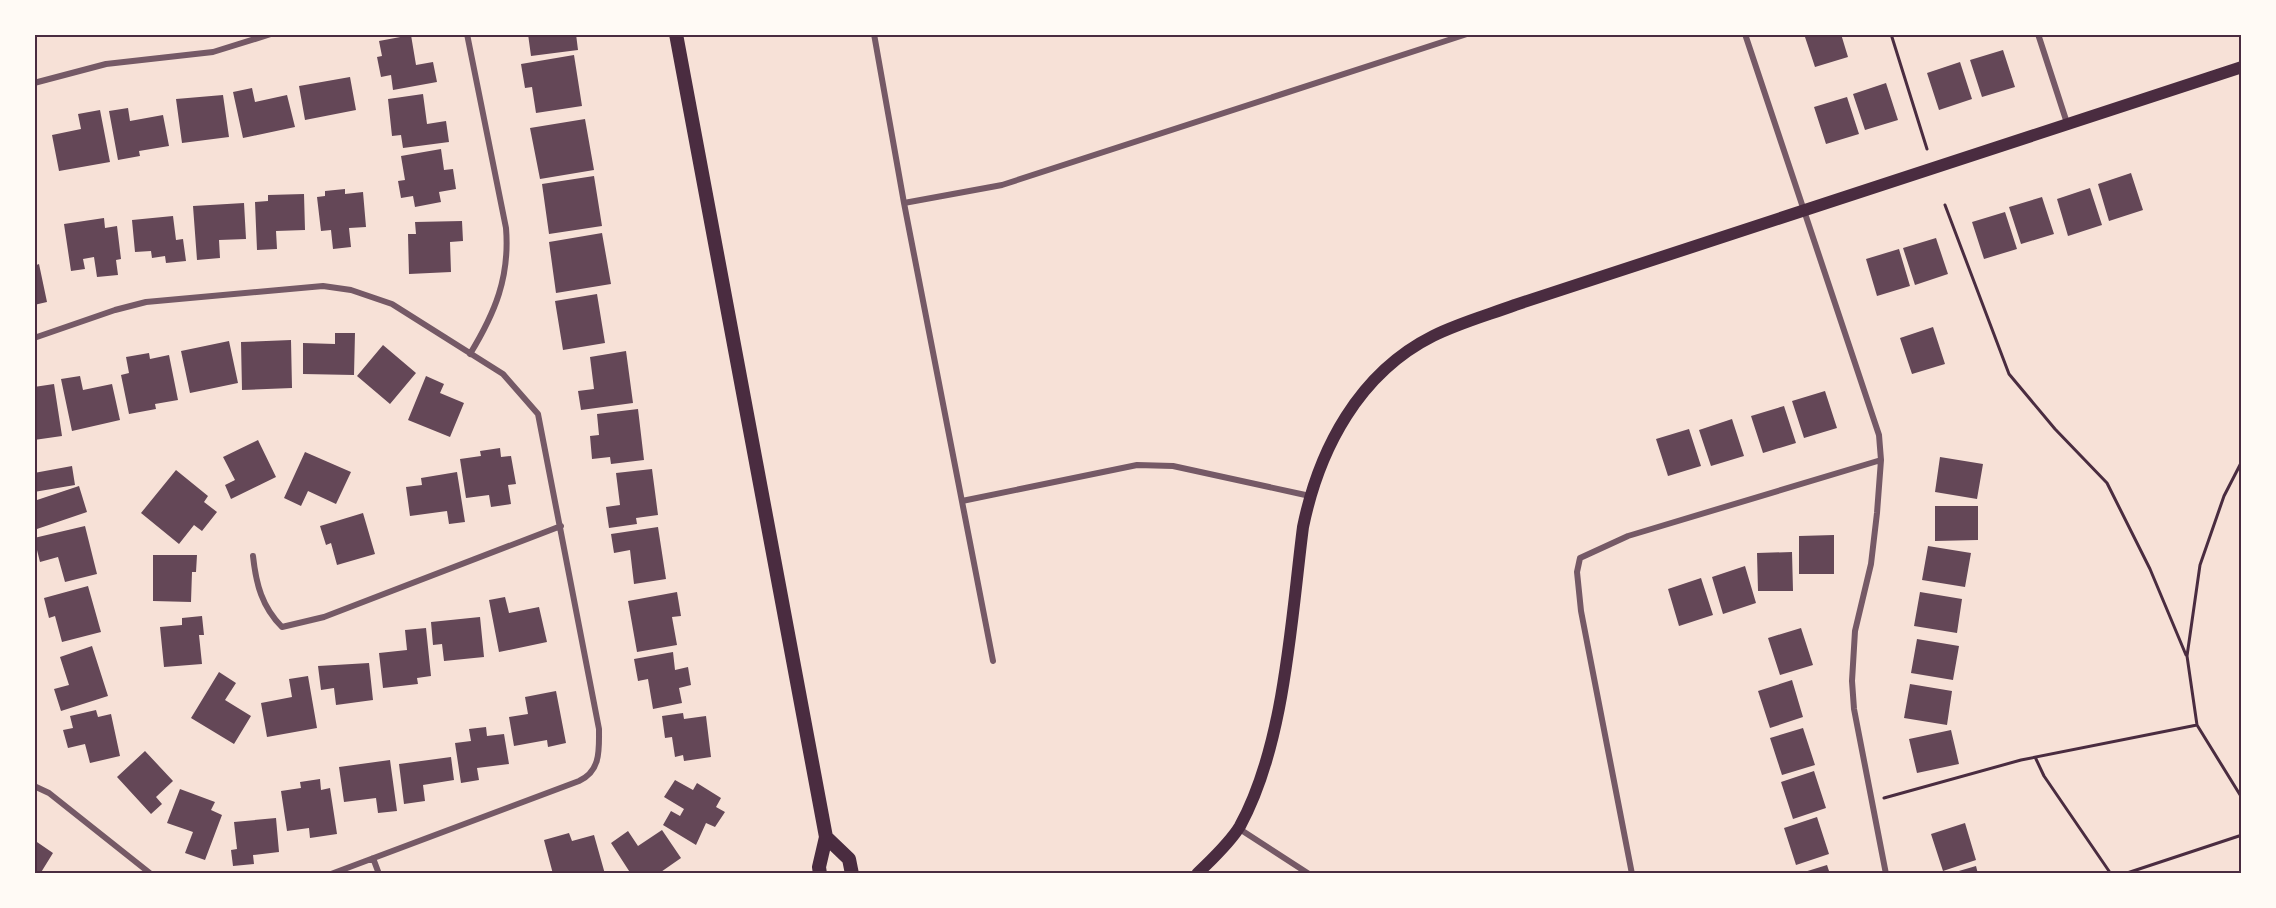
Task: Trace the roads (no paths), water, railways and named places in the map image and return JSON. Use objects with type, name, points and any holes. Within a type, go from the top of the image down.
[{"type":"main road","points":[[676,34],[826,837],[820,873]]},
{"type":"main road","points":[[1197,873],[1238,828],[1265,767],[1277,720],[1310,496],[1321,463],[1345,416],[1359,397],[1402,356],[1433,336],[1515,305],[2241,67]]},
{"type":"main road","points":[[826,837],[849,859],[852,873]]},
{"type":"street","points":[[34,83],[106,64],[213,52],[271,34]]},
{"type":"street","points":[[467,34],[506,228],[508,254],[499,301],[470,354]]},
{"type":"street","points":[[874,34],[904,203],[993,661]]},
{"type":"street","points":[[904,203],[1002,185],[1467,34]]},
{"type":"street","points":[[1745,34],[1879,435],[1881,460],[1871,564],[1852,653],[1854,709],[1874,801],[1886,873]]},
{"type":"street","points":[[2038,34],[2067,123]]},
{"type":"street","points":[[34,338],[146,302],[323,286],[351,290],[392,304],[503,374],[538,414],[599,729],[599,757],[590,776],[331,873]]},
{"type":"street","points":[[1632,873],[1581,611],[1577,572],[1580,558],[1628,536],[1881,460]]},
{"type":"street","points":[[962,501],[1137,465],[1195,470],[1310,496]]},
{"type":"street","points":[[253,556],[255,579],[263,601],[282,627],[324,617],[561,526]]},
{"type":"street","points":[[34,786],[50,793],[151,873]]},
{"type":"street","points":[[1238,828],[1310,873]]},
{"type":"street","points":[[373,858],[379,873]]}]
